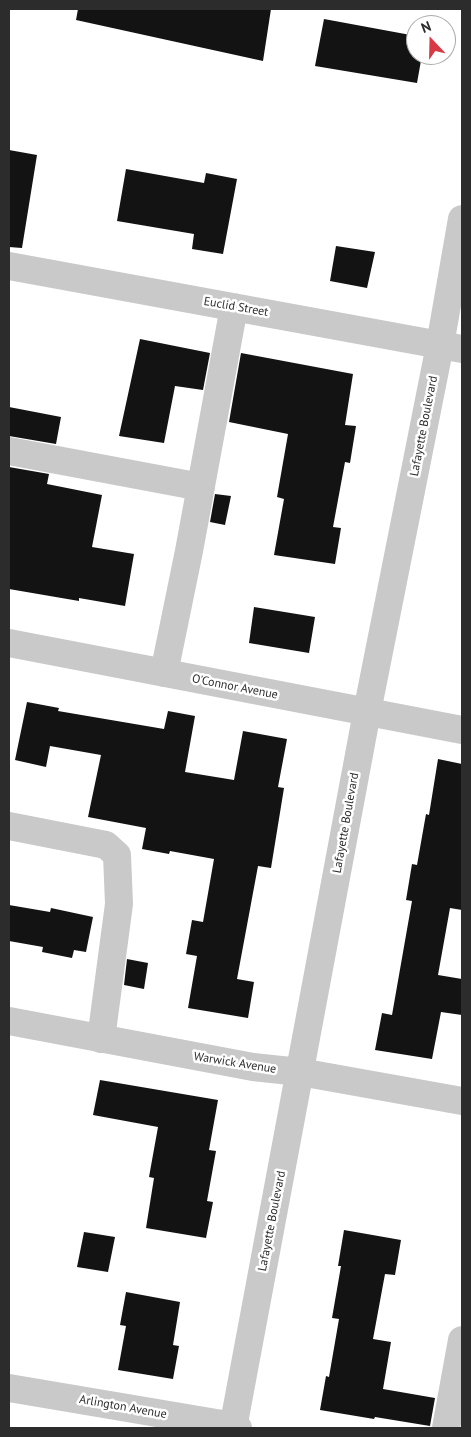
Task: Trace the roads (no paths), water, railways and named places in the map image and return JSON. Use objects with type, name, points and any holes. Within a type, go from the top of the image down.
[{"type":"street","name":"Lafayette Boulevard","points":[[235,1428],[367,712],[451,347],[462,218]]},
{"type":"street","name":"Euclid Street","points":[[9,266],[451,347]]},
{"type":"street","points":[[164,673],[234,307]]},
{"type":"street","points":[[9,451],[201,487]]},
{"type":"street","name":"O'Connor Avenue","points":[[9,643],[462,730]]},
{"type":"street","points":[[9,826],[106,845],[117,856],[119,904],[101,1038]]},
{"type":"street","name":"Warwick Avenue","points":[[9,1021],[253,1067],[300,1072],[462,1100]]},
{"type":"street","points":[[446,1428],[462,1340]]},
{"type":"street","name":"Arlington Avenue","points":[[9,1388],[235,1428]]}]
